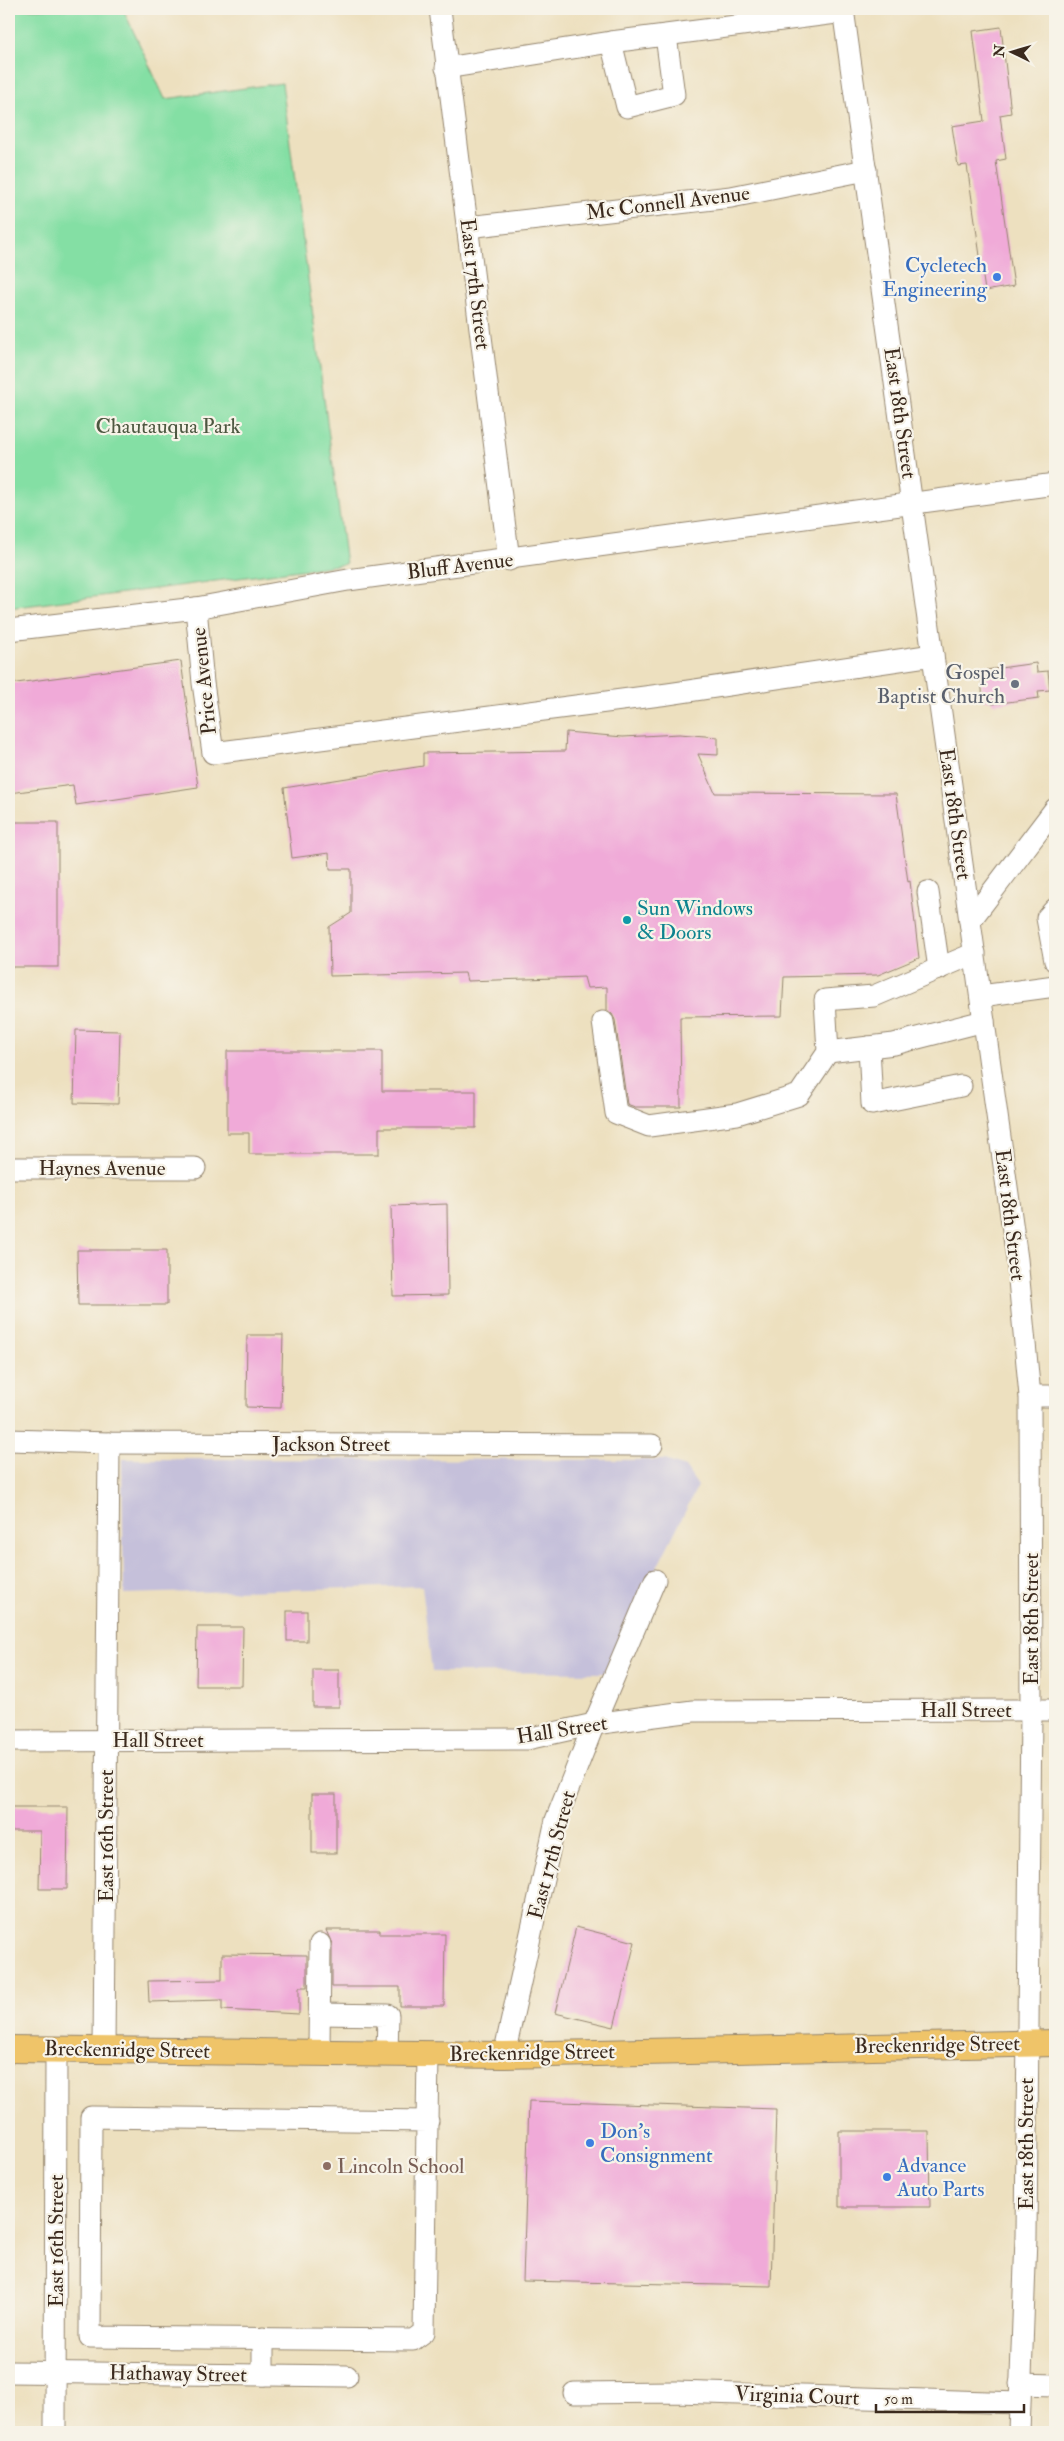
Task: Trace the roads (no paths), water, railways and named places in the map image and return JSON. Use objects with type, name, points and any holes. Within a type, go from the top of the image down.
[{"type":"main road","name":"Breckenridge Street","points":[[9,2049],[504,2055],[1055,2043]]},
{"type":"street","name":"East 17th Street","points":[[440,9],[509,560]]},
{"type":"street","points":[[446,68],[611,42],[666,36],[844,10]]},
{"type":"street","name":"East 18th Street","points":[[844,10],[1017,1258],[1030,1396],[1032,1710],[1026,2043],[1026,2237],[1018,2432]]},
{"type":"street","points":[[611,42],[626,107],[674,95],[666,36]]},
{"type":"street","name":"Mc Connell Avenue","points":[[468,227],[731,197],[866,170]]},
{"type":"street","name":"Bluff Avenue","points":[[9,630],[196,608],[348,580],[509,560],[719,528],[1055,484]]},
{"type":"street","name":"Price Avenue","points":[[196,608],[202,684],[213,753],[668,694],[933,655]]},
{"type":"street","points":[[970,921],[1049,832],[1055,809]]},
{"type":"street","points":[[928,892],[939,968]]},
{"type":"street","points":[[1055,909],[1047,918],[1055,961]]},
{"type":"street","points":[[602,1022],[616,1113],[648,1126],[737,1114],[799,1095],[828,1052],[825,1000],[874,996],[975,953]]},
{"type":"street","points":[[981,996],[1055,986]]},
{"type":"street","points":[[828,1052],[894,1044],[984,1021]]},
{"type":"street","points":[[869,1047],[872,1104],[961,1086]]},
{"type":"street","name":"Haynes Avenue","points":[[9,1168],[195,1168]]},
{"type":"street","points":[[1030,1396],[1055,1396]]},
{"type":"street","name":"Jackson Street","points":[[9,1440],[109,1443],[652,1445]]},
{"type":"street","name":"East 16th Street","points":[[104,2050],[109,1443]]},
{"type":"street","name":"East 17th Street","points":[[504,2055],[556,1820],[655,1580]]},
{"type":"street","name":"Hall Street","points":[[9,1741],[527,1739],[594,1724],[693,1711],[1055,1710]]},
{"type":"street","points":[[319,2052],[320,1944]]},
{"type":"street","points":[[319,2014],[388,2015],[387,2053]]},
{"type":"street","name":"East 16th Street","points":[[55,2432],[56,2050]]},
{"type":"street","points":[[428,2054],[428,2121],[424,2332],[413,2340],[90,2337],[91,2117],[428,2121]]},
{"type":"street","points":[[263,2338],[263,2375]]},
{"type":"street","name":"Hathaway Street","points":[[9,2372],[347,2376]]},
{"type":"street","points":[[1019,2394],[1055,2385]]},
{"type":"street","name":"Virginia Court","points":[[574,2393],[1019,2394]]},
{"type":"place","name":"Cycletech Engineering","points":[[997,277]]},
{"type":"place","name":"Gospel Baptist Church","points":[[1015,684]]},
{"type":"place","name":"Sun Windows & Doors","points":[[627,920]]},
{"type":"place","name":"Don's Consignment","points":[[590,2143]]},
{"type":"place","name":"Lincoln School","points":[[327,2166]]},
{"type":"place","name":"Advance Auto Parts","points":[[887,2177]]},
{"type":"park label","name":"Chautauqua Park","points":[[168,426]]}]
